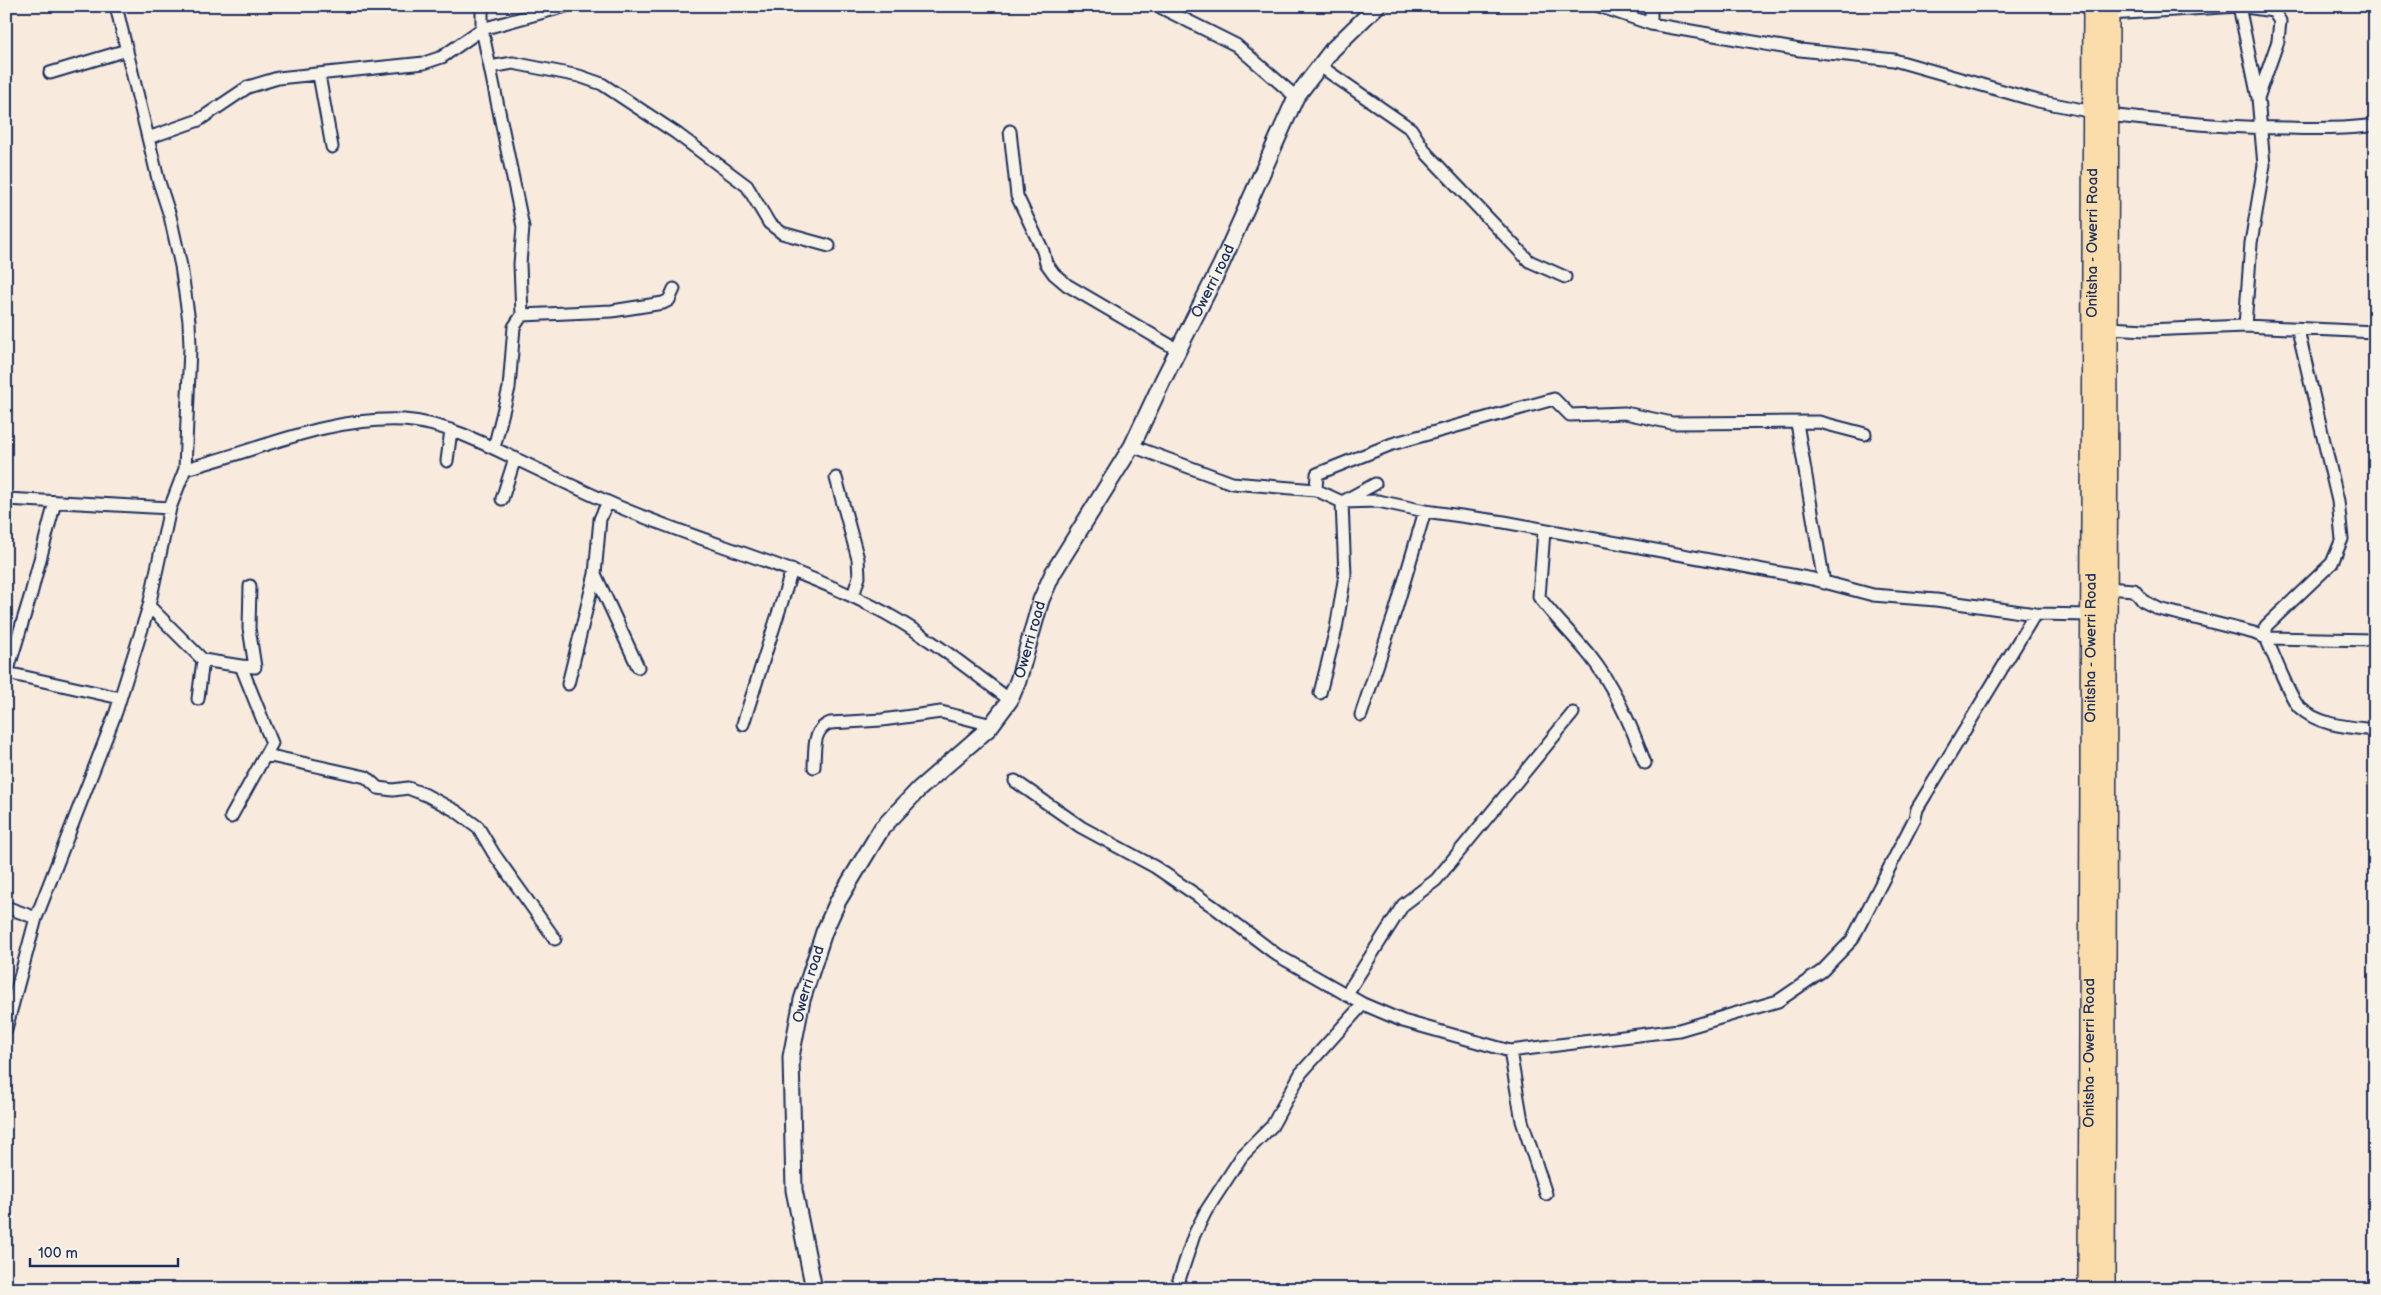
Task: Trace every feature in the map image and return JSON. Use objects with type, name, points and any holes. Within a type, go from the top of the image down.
[{"type":"highway","name":"Onitsha - Owerri Road","points":[[2088,1289],[2091,615],[2104,9]]},
{"type":"highway","name":"Onitsha - Owerri Road","points":[[2101,113],[2108,328],[2106,1289]]},
{"type":"main road","name":"Owerri road","points":[[814,1289],[794,1190],[790,1086],[791,1057],[811,970],[838,901],[882,828],[919,789],[992,725],[1010,700],[1018,681],[1041,600],[1053,573],[1132,446],[1221,265],[1296,96],[1346,33],[1377,6]]},
{"type":"street","points":[[6,1029],[36,918],[107,739],[149,606],[170,508],[185,468],[189,321],[181,266],[116,6]]},
{"type":"street","points":[[482,6],[482,29],[523,227],[520,264],[522,315],[514,327],[509,388],[494,448]]},
{"type":"street","points":[[148,138],[199,120],[248,87],[278,78],[424,63],[442,57],[482,29],[566,6]]},
{"type":"street","points":[[1158,6],[1236,45],[1296,96]]},
{"type":"street","points":[[1599,6],[1651,24],[1800,50],[1894,60],[2038,101],[2101,113],[2167,122],[2261,128],[2345,129],[2368,126]]},
{"type":"street","points":[[1651,6],[1651,24]]},
{"type":"street","points":[[2239,6],[2258,98],[2264,165],[2251,244],[2245,326]]},
{"type":"street","points":[[2104,9],[2239,6],[2273,11],[2280,21],[2278,42],[2258,98]]},
{"type":"street","points":[[50,73],[127,50]]},
{"type":"street","points":[[490,67],[514,64],[579,76],[602,84],[676,133],[746,186],[769,223],[782,233],[829,246]]},
{"type":"street","points":[[1320,66],[1412,129],[1427,154],[1529,260],[1565,277]]},
{"type":"street","points":[[319,75],[332,146]]},
{"type":"street","points":[[1010,131],[1017,196],[1054,274],[1067,285],[1178,350]]},
{"type":"street","points":[[522,315],[612,310],[663,303],[669,300],[674,289]]},
{"type":"street","points":[[2108,328],[2147,330],[2245,326],[2298,330],[2364,330],[2375,332]]},
{"type":"street","points":[[2298,330],[2338,501],[2342,539],[2332,563],[2266,626],[2266,638],[2298,706],[2315,718],[2341,727],[2375,730]]},
{"type":"street","points":[[1316,490],[1317,474],[1392,444],[1554,399],[1570,415],[1625,413],[1672,423],[1819,422],[1865,434]]},
{"type":"street","points":[[185,468],[218,460],[311,431],[356,421],[405,420],[451,430],[494,448],[608,502],[792,570],[853,596],[943,649],[1010,700]]},
{"type":"street","points":[[1797,422],[1824,583]]},
{"type":"street","points":[[447,461],[451,430]]},
{"type":"street","points":[[1132,446],[1232,483],[1316,490],[1342,502],[1378,501],[1425,511],[1504,522],[1544,531],[1812,579],[1873,596],[1936,600],[2035,614],[2091,615]]},
{"type":"street","points":[[502,499],[515,458]]},
{"type":"street","points":[[836,478],[858,559],[859,577],[853,596]]},
{"type":"street","points":[[1342,502],[1375,484]]},
{"type":"street","points":[[6,498],[170,508]]},
{"type":"street","points":[[55,502],[31,594],[7,673],[120,698]]},
{"type":"street","points":[[568,684],[595,574],[600,519],[608,502]]},
{"type":"street","points":[[1320,693],[1336,630],[1345,575],[1342,502]]},
{"type":"street","points":[[1360,715],[1396,610],[1425,511]]},
{"type":"street","points":[[1544,531],[1539,597],[1553,616],[1591,657],[1628,719],[1646,763]]},
{"type":"street","points":[[743,724],[792,570]]},
{"type":"street","points":[[595,574],[638,667]]},
{"type":"street","points":[[149,606],[202,660],[255,667],[249,628],[250,586]]},
{"type":"street","points":[[2107,588],[2134,590],[2143,601],[2159,609],[2254,633],[2266,638],[2375,640]]},
{"type":"street","points":[[1015,781],[1081,827],[1155,867],[1214,906],[1277,955],[1346,995],[1403,1022],[1510,1051],[1679,1030],[1778,1001],[1822,971],[1852,940],[1915,818],[1917,810],[2035,614]]},
{"type":"street","points":[[198,699],[202,660]]},
{"type":"street","points":[[231,817],[272,743],[241,666]]},
{"type":"street","points":[[814,767],[815,744],[818,731],[824,725],[830,723],[882,720],[942,712],[992,725]]},
{"type":"street","points":[[1346,995],[1403,905],[1436,880],[1573,713]]},
{"type":"street","points":[[266,755],[366,777],[378,788],[393,790],[408,788],[456,811],[478,827],[494,854],[555,939]]},
{"type":"street","points":[[6,907],[36,918]]},
{"type":"street","points":[[1176,1289],[1194,1234],[1206,1211],[1242,1156],[1272,1126],[1301,1073],[1363,1004]]},
{"type":"street","points":[[1510,1051],[1522,1121],[1546,1194]]}]
